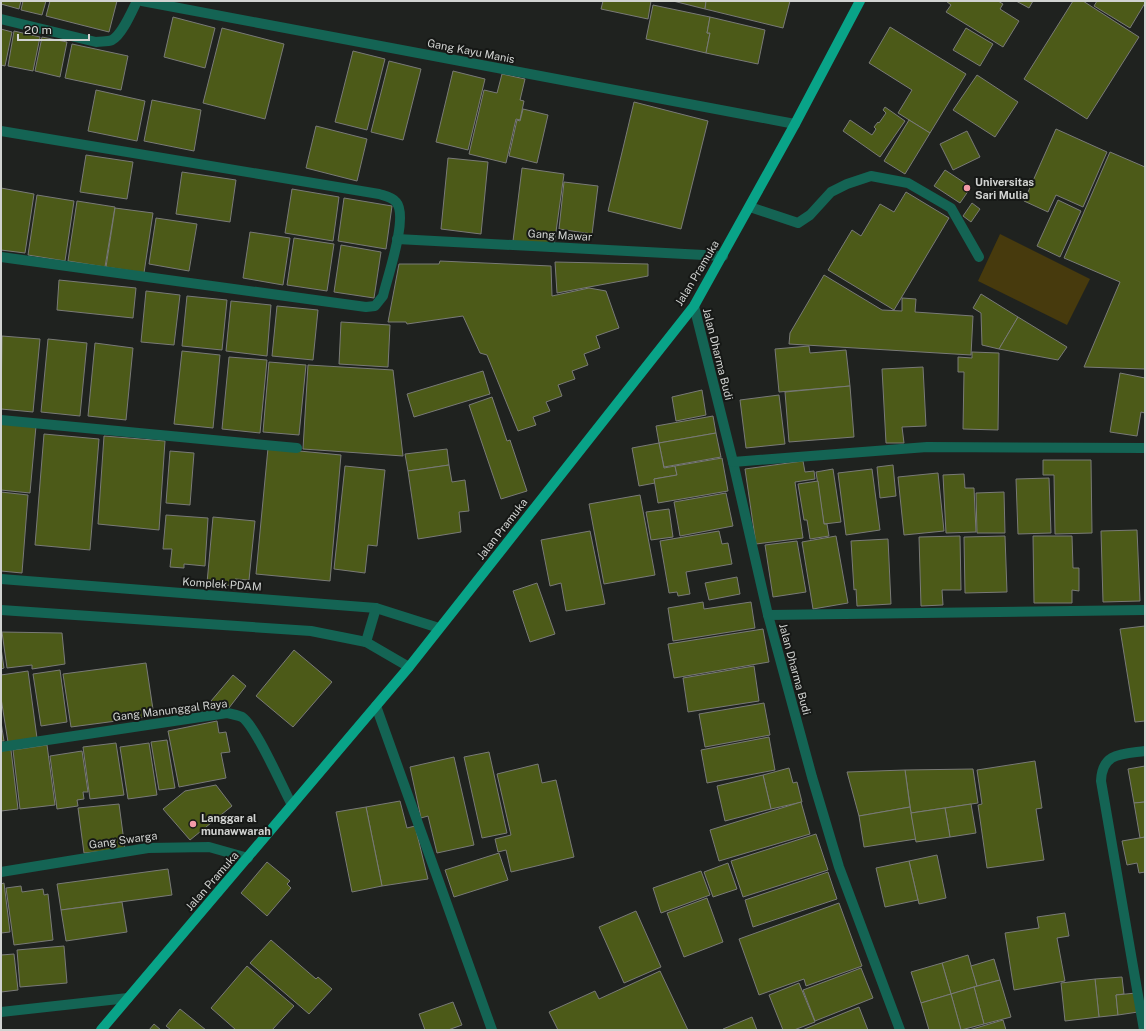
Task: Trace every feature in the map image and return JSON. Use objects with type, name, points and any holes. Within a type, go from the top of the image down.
[{"type":"main road","name":"Jalan Pramuka","points":[[101,1030],[409,667],[694,306],[750,207],[860,1]]},
{"type":"street","points":[[1,19],[96,42],[106,41],[113,40],[123,27],[137,1]]},
{"type":"street","name":"Gang Kayu Manis","points":[[142,1],[795,124]]},
{"type":"street","points":[[1,131],[379,194],[396,202],[399,208],[401,222],[382,296],[375,306],[366,307],[1,257]]},
{"type":"street","points":[[750,207],[798,223],[810,215],[831,192],[847,184],[872,176],[908,183],[951,208],[979,257]]},
{"type":"street","name":"Gang Mawar","points":[[397,239],[723,256]]},
{"type":"street","name":"Jalan Dharma Budi","points":[[694,306],[733,462],[768,615],[812,777],[839,867],[900,1030]]},
{"type":"street","points":[[1,420],[297,448]]},
{"type":"street","points":[[733,462],[927,446],[1145,448]]},
{"type":"street","name":"Komplek PDAM","points":[[1,580],[376,608],[439,628]]},
{"type":"street","points":[[366,642],[376,608]]},
{"type":"street","points":[[1,610],[311,631],[366,642],[409,667]]},
{"type":"street","points":[[768,615],[1145,610]]},
{"type":"street","points":[[376,706],[492,1030]]},
{"type":"street","name":"Gang Manunggal Raya","points":[[1,747],[227,713],[234,714],[242,717],[253,730],[292,805]]},
{"type":"street","points":[[1144,1030],[1101,781],[1103,768],[1108,760],[1116,755],[1145,752]]},
{"type":"street","name":"Gang Swarga","points":[[1,872],[148,848],[208,847],[248,858]]},
{"type":"street","points":[[1,1012],[128,998]]},
{"type":"shaded area","points":[[1000,234],[1090,279],[1067,325],[978,281]]},
{"type":"building","points":[[1,1],[21,1],[19,9],[1,4]]},
{"type":"building","points":[[23,1],[46,1],[42,15],[21,10]]},
{"type":"building","points":[[50,1],[117,1],[109,32],[46,16]]},
{"type":"building","points":[[603,1],[651,1],[648,19],[601,9]]},
{"type":"building","points":[[673,1],[706,1],[705,9]]},
{"type":"building","points":[[706,1],[790,1],[783,28],[705,9]]},
{"type":"building","points":[[946,1],[998,1],[1003,4],[1000,9],[1019,21],[1003,47],[946,12],[951,5]]},
{"type":"building","points":[[1016,1],[1033,1],[1029,8]]},
{"type":"building","points":[[1073,1],[1083,1],[1139,37],[1087,119],[1024,79]]},
{"type":"building","points":[[1097,1],[1145,1],[1145,3],[1130,28],[1094,6]]},
{"type":"building","points":[[653,5],[710,17],[707,33],[710,33],[706,53],[646,39]]},
{"type":"building","points":[[173,17],[215,28],[205,68],[164,57]]},
{"type":"building","points":[[710,17],[765,30],[758,64],[706,53],[710,33],[707,33]]},
{"type":"building","points":[[890,27],[966,74],[930,133],[898,113],[912,90],[869,63]]},
{"type":"building","points":[[222,28],[284,44],[265,119],[203,103]]},
{"type":"building","points":[[966,28],[993,44],[980,66],[953,50]]},
{"type":"building","points":[[1,29],[12,32],[5,66],[1,65]]},
{"type":"building","points":[[14,31],[40,37],[33,71],[8,66]]},
{"type":"building","points":[[42,37],[67,42],[60,77],[35,71]]},
{"type":"building","points":[[72,44],[128,56],[121,90],[65,78]]},
{"type":"building","points":[[353,51],[385,59],[367,130],[335,122]]},
{"type":"building","points":[[389,61],[421,69],[403,140],[371,132]]},
{"type":"building","points":[[453,71],[485,79],[468,150],[436,142]]},
{"type":"building","points":[[502,74],[525,79],[520,100],[524,101],[520,120],[516,119],[506,163],[469,154],[484,90],[497,93]]},
{"type":"building","points":[[977,75],[1018,102],[995,137],[953,110]]},
{"type":"building","points":[[96,90],[145,101],[137,141],[88,131]]},
{"type":"building","points":[[152,100],[201,110],[194,151],[144,141]]},
{"type":"building","points":[[634,102],[708,121],[681,229],[608,211]]},
{"type":"building","points":[[885,107],[905,121],[880,157],[843,131],[850,120],[872,135],[876,129],[874,127],[886,113],[883,110]]},
{"type":"building","points":[[523,109],[548,115],[537,163],[509,156],[517,120],[520,121]]},
{"type":"building","points":[[909,120],[930,133],[905,174],[884,161]]},
{"type":"building","points":[[316,126],[367,139],[357,181],[306,168]]},
{"type":"building","points":[[1056,129],[1107,152],[1083,207],[1056,195],[1048,212],[1024,201]]},
{"type":"building","points":[[967,131],[980,157],[953,170],[940,144]]},
{"type":"building","points":[[1110,152],[1145,167],[1145,369],[1084,367],[1120,282],[1064,258]]},
{"type":"building","points":[[86,155],[133,162],[127,199],[80,192]]},
{"type":"building","points":[[448,158],[488,162],[481,234],[441,229]]},
{"type":"building","points":[[522,168],[564,174],[554,246],[513,241]]},
{"type":"building","points":[[945,170],[971,187],[960,203],[934,186]]},
{"type":"building","points":[[182,172],[236,180],[230,222],[176,214]]},
{"type":"building","points":[[564,182],[598,186],[592,234],[559,229]]},
{"type":"building","points":[[1,188],[34,194],[25,253],[1,250]]},
{"type":"building","points":[[292,189],[339,197],[333,241],[285,233]]},
{"type":"building","points":[[906,192],[949,218],[894,310],[828,270],[852,230],[861,236],[880,204],[894,212]]},
{"type":"building","points":[[37,195],[74,201],[65,261],[28,255]]},
{"type":"building","points":[[344,198],[392,206],[386,249],[338,241]]},
{"type":"building","points":[[1058,200],[1081,211],[1060,257],[1037,246]]},
{"type":"building","points":[[77,201],[115,207],[105,267],[68,261]]},
{"type":"building","points":[[972,203],[980,209],[971,222],[963,216]]},
{"type":"building","points":[[115,208],[153,213],[144,273],[106,267]]},
{"type":"building","points":[[156,218],[197,224],[189,271],[149,264]]},
{"type":"building","points":[[250,232],[290,238],[283,285],[243,278]]},
{"type":"building","points":[[294,238],[334,244],[327,291],[287,285]]},
{"type":"building","points":[[341,245],[381,252],[374,298],[334,292]]},
{"type":"building","points":[[440,261],[551,266],[552,296],[589,288],[606,291],[619,328],[596,336],[600,348],[584,354],[588,365],[572,371],[575,379],[558,385],[562,396],[546,402],[550,411],[533,417],[536,425],[518,431],[487,355],[480,353],[463,316],[407,324],[406,322],[388,322],[399,264],[439,264]]},
{"type":"building","points":[[555,262],[648,264],[648,276],[557,293]]},
{"type":"building","points":[[824,275],[882,310],[902,311],[902,298],[916,299],[915,312],[973,316],[971,355],[789,344],[790,333]]},
{"type":"building","points":[[59,280],[136,288],[133,318],[57,310]]},
{"type":"building","points":[[146,291],[180,295],[174,345],[141,342]]},
{"type":"building","points":[[981,294],[1018,317],[999,349],[982,345],[981,313],[973,308]]},
{"type":"building","points":[[187,296],[227,300],[222,350],[182,346]]},
{"type":"building","points":[[231,301],[271,305],[267,356],[226,351]]},
{"type":"building","points":[[277,306],[318,310],[313,360],[272,356]]},
{"type":"building","points":[[1018,317],[1067,347],[1058,360],[999,349]]},
{"type":"building","points":[[341,322],[390,325],[388,367],[339,364]]},
{"type":"building","points":[[2,336],[40,339],[33,412],[1,409]]},
{"type":"building","points":[[48,339],[87,343],[80,416],[41,412]]},
{"type":"building","points":[[95,343],[133,348],[126,420],[88,416]]},
{"type":"building","points":[[809,346],[810,353],[846,350],[850,386],[779,392],[775,349]]},
{"type":"building","points":[[182,351],[220,355],[213,428],[174,424]]},
{"type":"building","points":[[972,352],[999,353],[998,430],[963,429],[964,372],[958,372],[958,357],[972,358]]},
{"type":"building","points":[[229,357],[267,360],[260,433],[222,429]]},
{"type":"building","points":[[269,362],[306,365],[299,435],[263,432]]},
{"type":"building","points":[[308,365],[393,370],[403,456],[303,449]]},
{"type":"building","points":[[923,367],[926,426],[902,427],[904,443],[886,443],[882,369]]},
{"type":"building","points":[[483,371],[490,394],[414,417],[407,394]]},
{"type":"building","points":[[1120,373],[1145,378],[1145,413],[1141,412],[1137,436],[1110,432]]},
{"type":"building","points":[[850,386],[854,437],[789,442],[785,392]]},
{"type":"building","points":[[702,390],[706,415],[676,421],[672,397]]},
{"type":"building","points":[[779,395],[785,444],[746,448],[740,400]]},
{"type":"building","points":[[492,397],[507,441],[510,440],[527,491],[501,499],[469,405]]},
{"type":"building","points":[[713,416],[716,433],[659,443],[656,426]]},
{"type":"building","points":[[1,423],[36,426],[30,493],[1,490]]},
{"type":"building","points":[[716,433],[721,457],[664,467],[659,443]]},
{"type":"building","points":[[44,434],[99,439],[90,550],[35,545]]},
{"type":"building","points":[[104,436],[165,441],[159,530],[98,524]]},
{"type":"building","points":[[659,443],[664,468],[675,466],[677,475],[654,479],[655,483],[639,486],[632,448]]},
{"type":"building","points":[[268,448],[341,455],[330,581],[256,574]]},
{"type":"building","points":[[447,449],[449,465],[408,471],[405,454]]},
{"type":"building","points":[[170,451],[194,453],[190,505],[166,503]]},
{"type":"building","points":[[722,458],[728,491],[658,503],[654,479],[677,475],[675,466]]},
{"type":"building","points":[[1043,460],[1091,460],[1092,533],[1055,534],[1054,475],[1043,475]]},
{"type":"building","points":[[803,461],[805,472],[814,471],[815,479],[795,482],[803,538],[756,544],[745,469]]},
{"type":"building","points":[[449,465],[452,482],[465,480],[469,511],[459,512],[461,532],[418,539],[408,471]]},
{"type":"building","points":[[893,465],[896,496],[880,498],[877,467]]},
{"type":"building","points":[[345,466],[385,470],[377,546],[368,545],[365,573],[334,569]]},
{"type":"building","points":[[833,469],[841,522],[824,524],[816,472]]},
{"type":"building","points":[[872,469],[880,530],[846,535],[838,473]]},
{"type":"building","points":[[938,473],[944,531],[904,535],[898,477]]},
{"type":"building","points":[[964,474],[965,488],[974,488],[976,532],[946,533],[943,475]]},
{"type":"building","points":[[1049,478],[1051,533],[1018,534],[1016,479]]},
{"type":"building","points":[[818,481],[824,524],[827,524],[829,536],[810,539],[807,520],[804,520],[798,484]]},
{"type":"building","points":[[1,492],[28,495],[22,573],[1,571]]},
{"type":"building","points":[[1004,492],[1005,533],[977,533],[976,493]]},
{"type":"building","points":[[726,493],[733,526],[680,536],[674,502]]},
{"type":"building","points":[[640,495],[655,575],[604,584],[589,504]]},
{"type":"building","points":[[669,509],[673,537],[651,540],[646,512]]},
{"type":"building","points":[[166,515],[208,518],[205,566],[184,564],[184,568],[170,567],[172,549],[163,549]]},
{"type":"building","points":[[213,517],[255,521],[249,580],[235,579],[234,586],[207,583]]},
{"type":"building","points":[[1137,530],[1140,601],[1103,602],[1101,531]]},
{"type":"building","points":[[590,531],[605,604],[566,611],[561,583],[550,586],[541,540]]},
{"type":"building","points":[[719,531],[722,544],[728,543],[732,564],[686,572],[690,594],[678,596],[677,592],[669,593],[660,541]]},
{"type":"building","points":[[836,536],[848,603],[813,609],[802,542]]},
{"type":"building","points":[[960,536],[961,590],[942,590],[943,605],[921,606],[919,537]]},
{"type":"building","points":[[1005,536],[1007,592],[965,593],[964,537]]},
{"type":"building","points":[[1033,536],[1072,536],[1073,568],[1079,568],[1079,591],[1072,590],[1072,603],[1034,603]]},
{"type":"building","points":[[888,539],[891,604],[857,606],[856,589],[854,590],[851,541]]},
{"type":"building","points":[[797,541],[806,592],[773,597],[765,545]]},
{"type":"building","points":[[737,577],[740,594],[709,600],[705,583]]},
{"type":"building","points":[[537,583],[555,634],[530,642],[513,591]]},
{"type":"building","points":[[703,602],[704,609],[751,602],[755,628],[673,641],[668,608]]},
{"type":"building","points":[[1145,626],[1145,721],[1135,722],[1120,629]]},
{"type":"building","points":[[763,629],[769,662],[674,678],[668,644]]},
{"type":"building","points":[[2,632],[62,633],[65,664],[32,669],[32,665],[7,668]]},
{"type":"building","points":[[1,648],[4,668],[1,669]]},
{"type":"building","points":[[294,650],[332,682],[293,727],[256,696]]},
{"type":"building","points":[[146,663],[154,716],[71,727],[63,674]]},
{"type":"building","points":[[754,666],[759,701],[688,712],[683,678]]},
{"type":"building","points":[[60,670],[67,722],[41,726],[33,674]]},
{"type":"building","points":[[28,671],[37,738],[8,742],[1,698],[1,675]]},
{"type":"building","points":[[233,675],[246,686],[225,713],[211,701]]},
{"type":"building","points":[[764,703],[770,735],[705,747],[699,714]]},
{"type":"building","points":[[217,721],[219,733],[226,732],[230,752],[221,753],[226,778],[179,787],[168,731]]},
{"type":"building","points":[[1,722],[4,741],[1,741]]},
{"type":"building","points":[[769,737],[775,770],[707,783],[701,750]]},
{"type":"building","points":[[167,740],[175,788],[159,790],[151,742]]},
{"type":"building","points":[[116,743],[124,795],[90,799],[83,747]]},
{"type":"building","points":[[149,743],[157,795],[128,799],[120,747]]},
{"type":"building","points":[[47,745],[55,805],[20,809],[13,750]]},
{"type":"building","points":[[11,750],[18,809],[1,811],[1,751]]},
{"type":"building","points":[[82,751],[88,792],[83,792],[84,799],[77,800],[78,806],[57,809],[50,756]]},
{"type":"building","points":[[489,752],[507,833],[482,838],[464,757]]},
{"type":"building","points":[[454,757],[474,845],[437,853],[428,816],[421,818],[410,767]]},
{"type":"building","points":[[1035,761],[1042,808],[1036,809],[1044,860],[987,868],[978,805],[982,804],[977,770]]},
{"type":"building","points":[[538,764],[542,783],[556,780],[574,857],[511,872],[506,850],[498,852],[495,839],[511,835],[497,774]]},
{"type":"building","points":[[1145,766],[1145,802],[1134,803],[1128,769]]},
{"type":"building","points":[[789,768],[793,783],[797,782],[802,802],[771,809],[763,775]]},
{"type":"building","points":[[973,769],[978,803],[911,813],[905,770]]},
{"type":"building","points":[[905,770],[910,807],[859,816],[847,772]]},
{"type":"building","points":[[763,775],[771,809],[725,821],[717,786]]},
{"type":"building","name":"Langgar al munawwarah","points":[[216,785],[232,806],[190,840],[163,809],[185,791]]},
{"type":"building","points":[[400,801],[407,828],[415,826],[428,879],[382,886],[366,807]]},
{"type":"building","points":[[801,802],[810,834],[719,861],[710,830]]},
{"type":"building","points":[[1145,802],[1145,837],[1140,838],[1134,803]]},
{"type":"building","points":[[119,804],[125,849],[84,853],[78,808]]},
{"type":"building","points":[[971,804],[976,833],[950,837],[945,808]]},
{"type":"building","points":[[366,807],[382,886],[352,892],[336,812]]},
{"type":"building","points":[[910,807],[916,839],[864,847],[859,816]]},
{"type":"building","points":[[945,808],[950,837],[916,842],[911,813]]},
{"type":"building","points":[[816,834],[828,870],[743,897],[731,861]]},
{"type":"building","points":[[1145,837],[1145,872],[1139,873],[1137,863],[1127,865],[1122,841]]},
{"type":"building","points":[[499,853],[508,880],[454,897],[445,870]]},
{"type":"building","points":[[937,855],[946,898],[919,904],[909,861]]},
{"type":"building","points":[[909,861],[918,900],[885,907],[876,868]]},
{"type":"building","points":[[267,862],[290,881],[287,884],[291,888],[267,916],[241,893]]},
{"type":"building","points":[[728,863],[737,889],[713,897],[704,872]]},
{"type":"building","points":[[168,869],[172,895],[61,910],[57,884]]},
{"type":"building","points":[[701,871],[710,895],[661,913],[653,888]]},
{"type":"building","points":[[828,872],[837,899],[753,927],[745,900]]},
{"type":"building","points":[[4,883],[10,932],[1,933],[1,884]]},
{"type":"building","points":[[21,886],[22,892],[43,889],[44,895],[48,894],[53,940],[14,945],[6,888]]},
{"type":"building","points":[[707,898],[723,942],[684,957],[667,913]]},
{"type":"building","points":[[122,902],[127,932],[66,941],[61,910]]},
{"type":"building","points":[[839,903],[862,966],[806,986],[804,979],[759,995],[739,939]]},
{"type":"building","points":[[636,911],[661,967],[624,983],[599,927]]},
{"type":"building","points":[[1065,913],[1069,936],[1057,938],[1065,981],[1014,990],[1005,933],[1039,928],[1037,917]]},
{"type":"building","points":[[271,940],[316,979],[318,977],[332,989],[309,1014],[250,963]]},
{"type":"building","points":[[64,946],[67,983],[20,987],[17,950]]},
{"type":"building","points":[[14,954],[18,990],[1,992],[1,955]]},
{"type":"building","points":[[968,955],[977,986],[951,994],[942,963]]},
{"type":"building","points":[[994,959],[1000,980],[977,986],[971,966]]},
{"type":"building","points":[[942,963],[951,994],[921,1003],[911,972]]},
{"type":"building","points":[[247,966],[294,1006],[272,1030],[236,1030],[211,1008]]},
{"type":"building","points":[[861,968],[873,998],[815,1021],[803,990]]},
{"type":"building","points":[[660,971],[688,1030],[558,1030],[549,1012],[595,991],[599,999]]},
{"type":"building","points":[[1122,977],[1124,994],[1116,995],[1118,1015],[1099,1017],[1095,979]]},
{"type":"building","points":[[1095,979],[1099,1017],[1065,1021],[1061,983]]},
{"type":"building","points":[[1000,980],[1011,1017],[984,1024],[974,987]]},
{"type":"building","points":[[799,983],[815,1022],[794,1030],[783,1030],[769,995]]},
{"type":"building","points":[[974,987],[984,1024],[961,1030],[951,994]]},
{"type":"building","points":[[1136,993],[1138,1012],[1118,1015],[1116,995]]},
{"type":"building","points":[[951,994],[961,1030],[929,1030],[921,1003]]},
{"type":"building","points":[[453,1002],[462,1025],[448,1030],[425,1030],[419,1014]]},
{"type":"building","points":[[859,1007],[868,1030],[802,1030]]},
{"type":"building","points":[[180,1009],[206,1030],[171,1030],[166,1026]]},
{"type":"building","points":[[752,1017],[757,1030],[723,1030],[723,1029]]},
{"type":"building","points":[[1003,1020],[1006,1030],[969,1030]]},
{"type":"building","points":[[154,1024],[161,1030],[149,1030]]},
{"type":"place","name":"Universitas Sari Mulia","points":[[967,188]]},
{"type":"place","name":"Langgar al munawwarah","points":[[193,824]]}]
